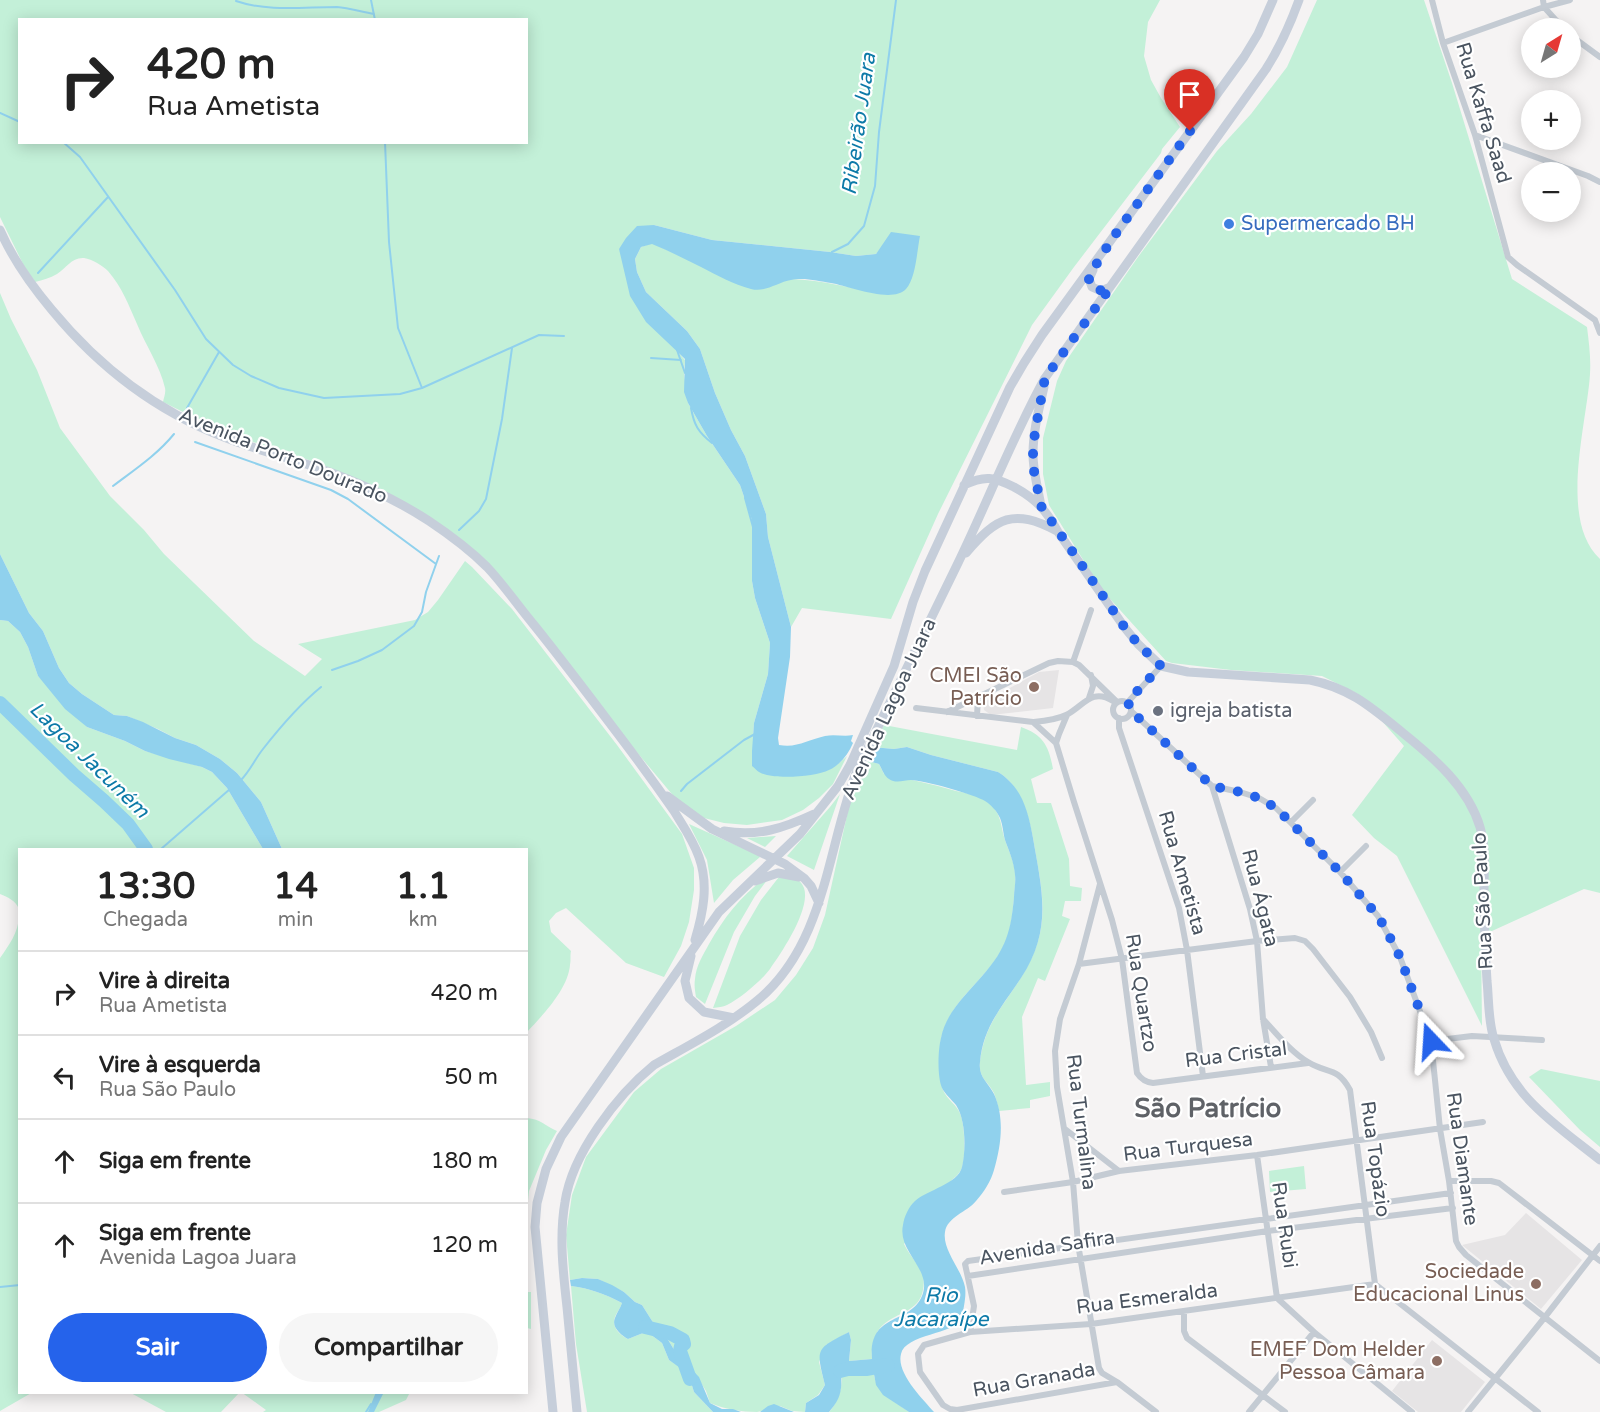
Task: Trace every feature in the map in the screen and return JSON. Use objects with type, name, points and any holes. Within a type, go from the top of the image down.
[{"type":"main road","name":"Avenida Lagoa Juara","points":[[578,1412],[563,1273],[562,1226],[565,1199],[573,1173],[603,1121],[642,1075],[654,1065],[734,1018],[759,999],[778,981],[789,966],[806,937],[819,903],[854,766],[867,725],[894,666],[918,588],[1010,387],[1042,335],[1244,57],[1258,34],[1273,0]]},
{"type":"main road","name":"Avenida Lagoa Juara","points":[[553,1412],[535,1227],[537,1203],[546,1169],[561,1137],[719,912],[800,834],[854,766],[876,731],[959,561],[995,478],[1045,378],[1266,69],[1279,48],[1299,0]]},
{"type":"main road","name":"Avenida Porto Dourado","points":[[0,230],[31,286],[93,356],[120,378],[159,404],[223,437],[366,486],[429,521],[459,543],[488,568],[574,676],[658,788]]},
{"type":"main road","points":[[1110,288],[1097,291],[1092,287],[1089,279],[1112,239]]},
{"type":"main road","points":[[1041,506],[1033,453],[1045,378]]},
{"type":"main road","points":[[964,486],[982,478],[995,478],[1026,494],[1041,506],[1125,628],[1161,666]]},
{"type":"main road","points":[[959,561],[983,533],[1001,521],[1032,520],[1058,532]]},
{"type":"main road","name":"Rua São Paulo","points":[[1161,666],[1188,672],[1327,683],[1344,690],[1371,707],[1417,744],[1448,773],[1472,808],[1484,845],[1485,957],[1494,1039],[1505,1066],[1523,1094],[1546,1117],[1600,1160]]},
{"type":"main road","points":[[658,788],[712,829],[785,864],[811,886],[819,903]]},
{"type":"main road","points":[[658,788],[691,838],[700,860],[705,886],[703,914],[685,981],[690,998],[704,1012],[734,1018]]},
{"type":"main road","points":[[712,829],[736,833],[771,831],[789,826],[819,811]]},
{"type":"main road","points":[[747,884],[778,873],[804,878]]},
{"type":"street","name":"Rua Kaffa Saad","points":[[1432,0],[1443,43],[1475,135],[1508,257],[1517,266],[1597,319],[1600,333]]},
{"type":"street","points":[[1443,43],[1543,4],[1570,0]]},
{"type":"street","points":[[1543,4],[1555,18]]},
{"type":"street","points":[[1581,42],[1600,57]]},
{"type":"street","points":[[1475,135],[1600,182]]},
{"type":"street","points":[[1073,662],[1091,610]]},
{"type":"street","points":[[947,713],[1049,663],[1058,661],[1073,662],[1085,669],[1116,703]]},
{"type":"street","points":[[1127,702],[1161,666]]},
{"type":"street","points":[[1089,698],[1093,686],[1090,675]]},
{"type":"street","points":[[916,708],[1033,722],[1067,715],[1089,698],[1103,696],[1116,703],[1127,702]]},
{"type":"street","points":[[977,716],[978,697]]},
{"type":"street","points":[[1127,702],[1131,711],[1212,786]]},
{"type":"street","points":[[1116,703],[1113,713],[1119,718],[1128,717],[1131,711]]},
{"type":"street","points":[[1033,722],[1056,743],[1067,715]]},
{"type":"street","name":"Rua Ametista","points":[[1119,718],[1119,728],[1179,908],[1187,950],[1203,1076]]},
{"type":"street","name":"Rua Quartzo","points":[[1056,743],[1122,959],[1137,1073]]},
{"type":"street","name":"Rua Diamante","points":[[1212,786],[1259,798],[1276,808],[1340,872],[1378,916],[1400,957],[1431,1041],[1440,1129],[1451,1192],[1456,1241],[1466,1255],[1545,1317]]},
{"type":"street","name":"Rua Ágata","points":[[1212,786],[1247,898],[1257,941],[1263,1019],[1271,1067]]},
{"type":"street","points":[[1291,822],[1313,800]]},
{"type":"street","points":[[1340,872],[1366,846]]},
{"type":"street","name":"Rua Turmalina","points":[[1100,884],[1079,964],[1060,1019],[1055,1051],[1058,1087],[1073,1182],[1080,1259],[1099,1368],[1102,1373],[1117,1382]]},
{"type":"street","points":[[1079,964],[1257,941],[1295,938],[1305,941],[1350,997],[1371,1032],[1382,1058]]},
{"type":"street","points":[[1263,1019],[1308,1063]]},
{"type":"street","points":[[1431,1041],[1473,1036],[1542,1040]]},
{"type":"street","name":"Rua Cristal","points":[[1137,1073],[1147,1082],[1153,1083],[1308,1063]]},
{"type":"street","name":"Rua Topázio","points":[[1308,1063],[1336,1073],[1350,1090],[1375,1284]]},
{"type":"street","name":"Rua Turquesa","points":[[1005,1192],[1073,1182],[1119,1171],[1257,1155],[1482,1122]]},
{"type":"street","points":[[1065,1128],[1119,1171]]},
{"type":"street","name":"Rua Rubi","points":[[1257,1155],[1277,1298]]},
{"type":"street","points":[[1449,1181],[1499,1183],[1600,1261]]},
{"type":"street","name":"Avenida Safira","points":[[1451,1192],[1078,1244],[968,1261],[965,1264],[968,1276],[1367,1218],[1453,1208]]},
{"type":"street","points":[[1468,1412],[1600,1246]]},
{"type":"street","points":[[968,1276],[974,1306],[970,1332]]},
{"type":"street","points":[[1375,1284],[1538,1412]]},
{"type":"street","name":"Rua Esmeralda","points":[[957,1410],[943,1405],[920,1372],[918,1354],[924,1345],[970,1332],[1091,1324],[1375,1284]]},
{"type":"street","points":[[1277,1298],[1314,1332],[1412,1412]]},
{"type":"street","points":[[1184,1311],[1184,1331],[1187,1338],[1285,1412]]},
{"type":"street","points":[[1545,1317],[1600,1361]]},
{"type":"street","points":[[1249,1412],[1314,1332]]},
{"type":"street","points":[[1117,1382],[1156,1412]]},
{"type":"street","name":"Rua Granada","points":[[957,1410],[1117,1382]]},
{"type":"shaded area","name":"CMEI São Patrício","points":[[1059,670],[1053,708],[991,715],[984,710],[983,704],[986,701],[1039,672]]},
{"type":"shaded area","name":"Sociedade Educacional Linus","points":[[1526,1213],[1582,1260],[1541,1309],[1462,1245],[1505,1235]]},
{"type":"shaded area","name":"EMEF Dom Helder Pessoa Câmara","points":[[1432,1340],[1485,1382],[1461,1412],[1418,1412],[1392,1391]]},
{"type":"green space","points":[[0,0],[1160,0],[1148,22],[1144,56],[1151,80],[1180,127],[1032,325],[938,514],[891,619],[802,608],[791,627],[768,537],[766,514],[745,456],[715,393],[700,349],[687,331],[646,292],[637,272],[635,259],[641,247],[652,243],[678,255],[791,279],[885,294],[885,243],[876,254],[856,256],[712,240],[654,225],[619,249],[678,352],[685,360],[684,374],[688,403],[740,485],[752,520],[752,581],[755,598],[770,643],[768,674],[754,723],[753,737],[797,776],[824,771],[836,766],[847,756],[833,784],[819,798],[803,810],[782,820],[747,825],[724,823],[704,818],[676,799],[625,738],[520,602],[434,521],[315,462],[225,433],[163,402],[165,390],[160,372],[125,297],[108,271],[100,265],[80,258],[60,272],[35,282],[24,266],[0,217]]},
{"type":"green space","points":[[1317,0],[1424,0],[1512,279],[1587,327],[1590,374],[1578,471],[1578,497],[1580,521],[1587,542],[1600,559],[1600,893],[1584,889],[1481,936],[1482,1026],[1397,856],[1374,838],[1352,815],[1404,746],[1358,694],[1322,676],[1231,670],[1166,661],[1102,590],[1049,505],[1043,474],[1043,438],[1057,381],[1066,361],[1138,257],[1217,151],[1251,114],[1287,67]]},
{"type":"green space","points":[[0,293],[37,370],[60,428],[110,496],[164,554],[254,641],[305,676],[322,659],[298,644],[415,620],[428,612],[465,561],[472,567],[512,609],[682,834],[694,868],[694,890],[689,922],[681,946],[664,977],[626,963],[566,908],[556,913],[549,921],[551,932],[571,951],[568,974],[554,1001],[528,1031],[528,848],[282,848],[261,802],[237,773],[220,759],[196,745],[127,716],[114,715],[69,683],[59,668],[43,631],[29,613],[0,554]]},
{"type":"green space","points":[[0,620],[8,621],[20,632],[38,676],[87,727],[145,751],[212,772],[227,788],[262,848],[18,848],[18,907],[0,894]]},
{"type":"green space","points":[[884,725],[1017,750],[1021,727],[1040,738],[1050,754],[1053,769],[1031,779],[1037,803],[1051,803],[1069,859],[1070,886],[1082,888],[1081,901],[1065,901],[1062,916],[1070,919],[1045,981],[1038,978],[1022,1017],[1026,1085],[1050,1082],[1050,1096],[1030,1100],[1030,1108],[999,1111],[994,1093],[982,1075],[980,1067],[982,1048],[990,1026],[1032,958],[1041,925],[1042,892],[1026,810],[1018,792],[998,772],[907,747],[894,749],[872,747]]},
{"type":"green space","points":[[868,761],[879,764],[884,774],[968,793],[986,801],[995,809],[1014,866],[1015,881],[1010,930],[1001,952],[953,1011],[942,1035],[941,1082],[945,1094],[961,1116],[964,1159],[959,1173],[904,1244],[924,1279],[921,1297],[912,1307],[880,1328],[874,1340],[872,1359],[849,1361],[851,1340],[849,1332],[826,1345],[819,1362],[825,1385],[818,1395],[806,1403],[805,1412],[792,1411],[780,1406],[757,1412],[739,1411],[710,1403],[706,1391],[691,1367],[676,1353],[642,1305],[624,1292],[598,1279],[570,1280],[566,1235],[572,1195],[586,1157],[634,1092],[661,1069],[736,1026],[775,1000],[796,975],[813,948],[825,915],[851,797]]},
{"type":"green space","points":[[840,794],[814,870],[787,856],[830,807]]},
{"type":"green space","points":[[689,824],[760,857],[733,880],[714,903],[707,860]]},
{"type":"green space","points":[[776,836],[765,847],[747,838]]},
{"type":"green space","points":[[782,873],[798,880],[804,888],[803,907],[794,930],[770,969],[756,984],[732,1002],[713,1008],[740,936],[761,900]]},
{"type":"green space","points":[[771,875],[755,896],[734,932],[705,1004],[696,997],[695,986],[702,956],[736,905],[761,881]]},
{"type":"green space","points":[[18,923],[18,1394],[30,1394],[0,1411],[0,958],[15,934]]},
{"type":"green space","points":[[1541,1069],[1600,1081],[1600,1147],[1580,1130],[1529,1077]]},
{"type":"green space","points":[[528,1118],[539,1121],[557,1131],[546,1150],[529,1191],[528,1200]]},
{"type":"green space","points":[[1304,1166],[1306,1189],[1270,1192],[1269,1171]]},
{"type":"green space","points":[[571,1286],[597,1292],[622,1303],[614,1321],[617,1330],[628,1339],[643,1333],[650,1334],[662,1343],[669,1360],[683,1369],[690,1379],[694,1392],[713,1412],[587,1412],[576,1344]]},
{"type":"green space","points":[[528,1292],[531,1292],[531,1329],[528,1328]]},
{"type":"green space","points":[[858,1368],[873,1368],[877,1384],[885,1395],[909,1412],[829,1412],[839,1394],[843,1372]]},
{"type":"green space","points":[[133,1394],[238,1394],[221,1412],[166,1412]]},
{"type":"green space","points":[[244,1394],[409,1394],[406,1400],[379,1412],[263,1412],[266,1410]]},
{"type":"water","points":[[654,225],[712,240],[856,256],[876,254],[891,232],[920,236],[914,271],[909,284],[906,289],[891,295],[870,293],[806,279],[786,281],[761,290],[751,289],[726,280],[652,244],[641,247],[635,259],[637,272],[646,292],[687,331],[700,349],[715,393],[745,456],[766,514],[768,537],[791,627],[790,657],[778,738],[779,745],[797,745],[829,735],[853,735],[851,741],[853,743],[849,752],[837,765],[823,772],[794,777],[773,776],[759,772],[752,766],[754,723],[768,674],[770,643],[755,598],[752,581],[752,520],[740,485],[688,403],[684,392],[685,359],[646,322],[630,296],[619,249],[637,226]]},
{"type":"water","points":[[0,554],[29,613],[43,631],[59,668],[69,683],[114,715],[127,716],[143,722],[175,738],[196,745],[220,759],[237,773],[261,802],[282,848],[262,848],[227,788],[212,772],[145,751],[87,727],[65,709],[38,676],[20,632],[8,621],[0,620]]},
{"type":"water","name":"Rio Jacaraípe","points":[[872,747],[894,749],[907,747],[998,772],[1013,785],[1023,800],[1031,828],[1042,893],[1041,926],[1038,943],[1031,960],[994,1018],[982,1050],[980,1072],[994,1094],[1001,1122],[1000,1142],[993,1174],[976,1201],[949,1222],[945,1232],[946,1246],[965,1287],[962,1317],[950,1328],[911,1342],[904,1347],[901,1354],[902,1369],[906,1377],[934,1412],[909,1412],[883,1395],[876,1385],[873,1369],[858,1368],[843,1373],[840,1395],[829,1412],[805,1412],[806,1403],[819,1395],[825,1385],[820,1364],[821,1351],[824,1347],[849,1332],[851,1340],[849,1361],[872,1359],[876,1333],[883,1326],[909,1311],[922,1296],[923,1277],[905,1244],[904,1219],[915,1201],[955,1178],[962,1167],[964,1152],[962,1119],[956,1105],[940,1083],[938,1063],[941,1038],[952,1012],[991,966],[1002,948],[1009,930],[1014,897],[1014,866],[999,815],[994,808],[980,798],[949,788],[911,780],[897,782],[892,780],[886,776],[879,764],[868,761]]},
{"type":"water","points":[[598,1279],[612,1285],[642,1305],[676,1353],[699,1377],[710,1403],[722,1409],[741,1412],[713,1412],[694,1392],[690,1379],[683,1370],[669,1360],[662,1343],[650,1334],[643,1333],[628,1339],[617,1330],[614,1321],[622,1303],[597,1292],[571,1286],[570,1280]]},
{"type":"water","points":[[375,1394],[383,1394],[374,1412],[368,1412]]},
{"type":"water","points":[[774,1404],[794,1412],[760,1412]]},
{"type":"waterway","points":[[371,0],[375,18]]},
{"type":"waterway","name":"Ribeirão Juara","points":[[832,252],[848,244],[864,226],[875,186],[879,132],[896,0]]},
{"type":"waterway","points":[[236,1],[260,7],[337,7],[374,14]]},
{"type":"waterway","points":[[0,113],[18,121]]},
{"type":"waterway","points":[[65,144],[80,157],[175,290],[206,339],[233,365],[279,388],[324,398],[400,394],[422,388],[539,335],[564,336]]},
{"type":"waterway","points":[[385,144],[389,242],[398,328],[422,388]]},
{"type":"waterway","points":[[38,273],[108,197]]},
{"type":"waterway","points":[[459,530],[479,511],[486,499],[502,419],[512,348]]},
{"type":"waterway","name":"Ribeirão Juara","points":[[677,350],[685,373]]},
{"type":"waterway","points":[[187,408],[219,352]]},
{"type":"waterway","points":[[651,358],[681,360]]},
{"type":"waterway","name":"Ribeirão Juara","points":[[691,408],[697,428],[712,443]]},
{"type":"waterway","points":[[113,486],[153,455],[174,434]]},
{"type":"waterway","points":[[195,442],[331,490],[348,499],[436,564]]},
{"type":"waterway","name":"Ribeirão Juara","points":[[745,498],[753,527]]},
{"type":"waterway","points":[[332,670],[382,650],[414,626],[422,612],[426,592],[439,556]]},
{"type":"waterway","points":[[241,780],[283,724],[321,687]]},
{"type":"waterway","name":"Lagoa Jacuném","points":[[0,703],[128,824],[145,848]]},
{"type":"waterway","points":[[681,791],[744,740],[755,734]]},
{"type":"waterway","points":[[162,848],[230,789]]},
{"type":"waterway","points":[[0,1287],[18,1285]]},
{"type":"waterway","name":"Lagoa Jacuném","points":[[645,1327],[670,1333],[683,1340],[684,1344],[680,1351],[690,1379]]},
{"type":"waterway","name":"Lagoa Jacuném","points":[[840,1371],[888,1365]]},
{"type":"waterway","points":[[366,1412],[371,1404]]},
{"type":"place","name":"Supermercado BH","points":[[1229,224]]},
{"type":"place","name":"CMEI São Patrício","points":[[1034,687]]},
{"type":"place","name":"igreja batista","points":[[1158,711]]},
{"type":"place","name":"Sociedade Educacional Linus","points":[[1536,1284]]},
{"type":"place","name":"EMEF Dom Helder Pessoa Câmara","points":[[1437,1361]]},
{"type":"district","name":"São Patrício","points":[[1208,1108]]},
{"type":"route","points":[[1190,131],[1112,239],[1089,276],[1089,282],[1097,291],[1110,288],[1045,378],[1033,453],[1041,506],[1125,628],[1161,666],[1127,702],[1131,711],[1212,786],[1259,798],[1276,808],[1340,872],[1378,916],[1385,928],[1400,957],[1431,1041]]}]
